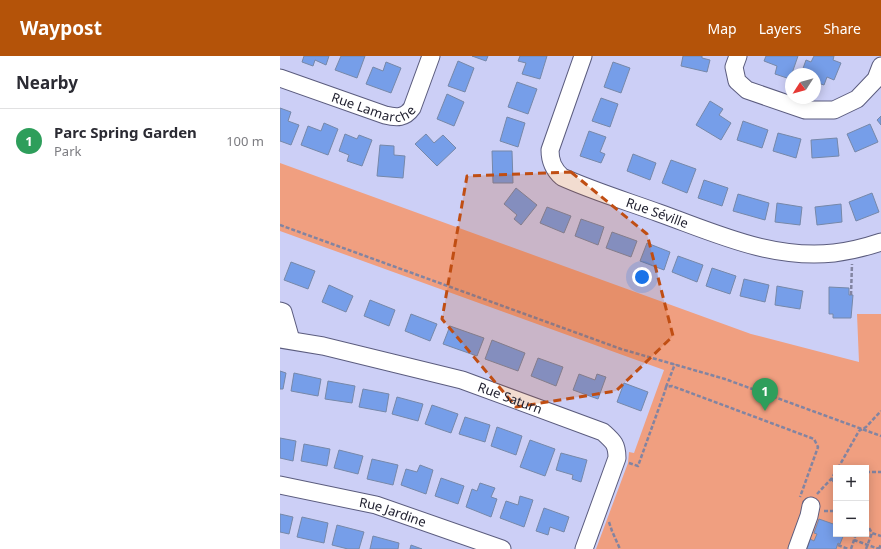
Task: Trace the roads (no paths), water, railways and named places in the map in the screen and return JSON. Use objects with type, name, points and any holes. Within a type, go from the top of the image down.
[{"type":"street","name":"Rue Lamarche","points":[[280,78],[385,115],[400,117],[408,113],[412,108],[431,56]]},
{"type":"street","name":"Rue Séville","points":[[583,56],[550,150],[553,167],[562,177],[725,237],[769,250],[796,254],[823,254],[845,251],[881,242]]},
{"type":"street","points":[[738,56],[734,67],[737,81],[747,90],[805,110],[834,110],[857,99],[876,78],[881,66]]},
{"type":"street","name":"Rue Saturn","points":[[280,311],[283,312],[286,339],[323,346],[462,380],[603,432],[614,442],[617,449],[618,458],[584,549]]},
{"type":"street","name":"Rue Jardine","points":[[280,485],[376,505],[502,549]]},
{"type":"street","points":[[797,549],[809,516],[817,508]]},
{"type":"place","name":"Parc Spring Garden","points":[[765,411]]}]
